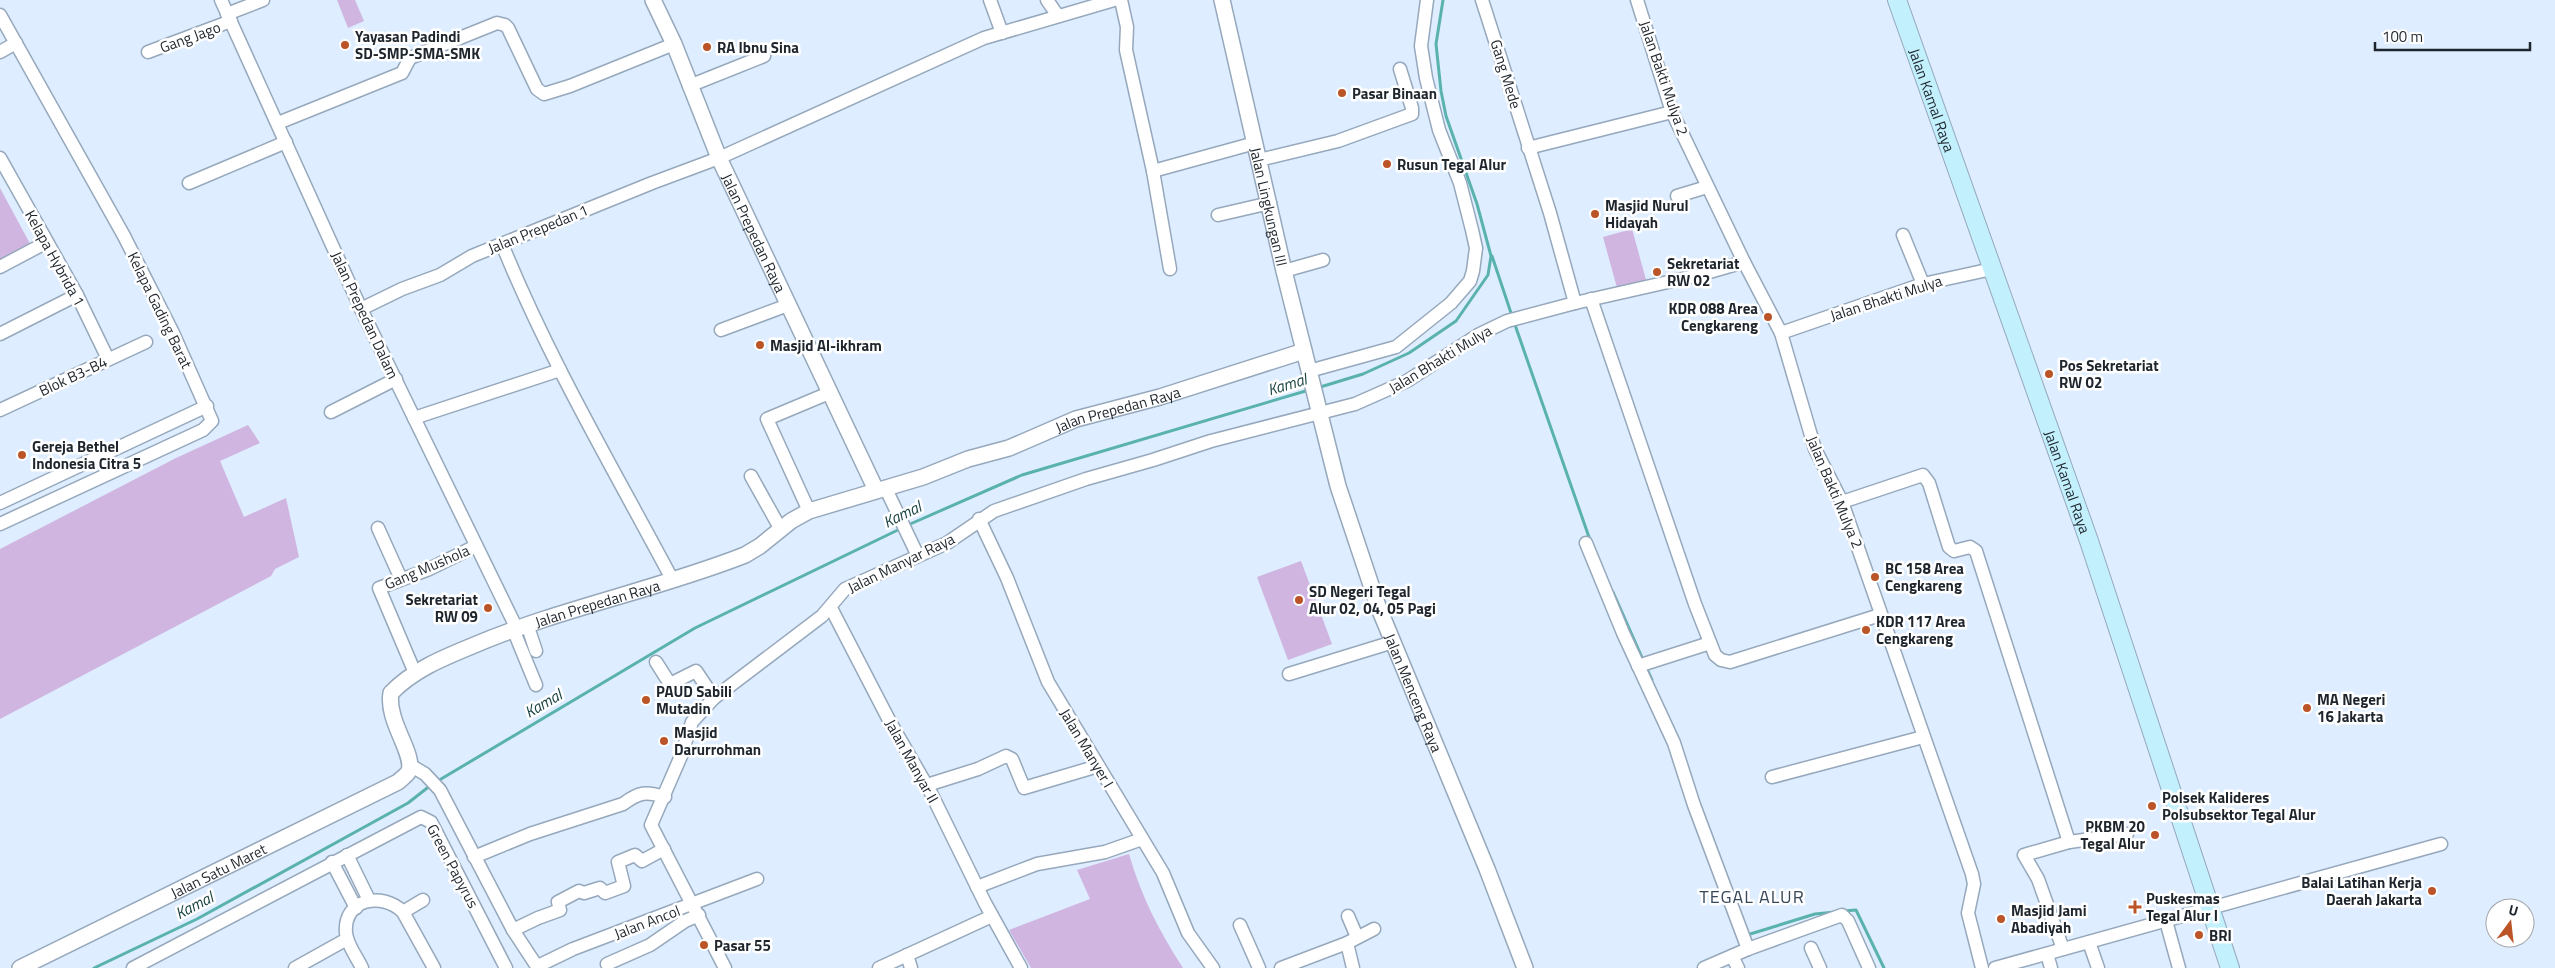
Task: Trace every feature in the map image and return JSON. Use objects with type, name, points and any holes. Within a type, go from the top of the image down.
[{"type":"main road","name":"Jalan Kamal Raya","points":[[1897,0],[2089,541],[2230,968]]},
{"type":"street","name":"Jalan Prepedan Dalam","points":[[220,0],[278,123],[361,309],[476,546],[519,627]]},
{"type":"street","name":"Gang Jago","points":[[148,52],[229,18],[263,0]]},
{"type":"street","name":"Jalan Prepedan Raya","points":[[653,0],[674,44],[719,158],[829,393],[881,489]]},
{"type":"street","points":[[990,0],[1002,33]]},
{"type":"street","points":[[1047,0],[1058,16]]},
{"type":"street","name":"Jalan Prepedan 1","points":[[361,309],[402,289],[440,275],[472,256],[719,158],[984,38],[1114,0]]},
{"type":"street","points":[[1121,0],[1127,27],[1126,50],[1153,171],[1170,270]]},
{"type":"street","name":"Jalan Lingkungan III","points":[[1222,0],[1284,271],[1318,406]]},
{"type":"street","points":[[1310,375],[1396,347],[1451,303],[1470,281],[1473,272],[1476,248],[1472,230],[1460,183],[1439,130],[1425,70],[1421,46],[1427,0]]},
{"type":"street","name":"Gang Mede","points":[[1482,0],[1575,303]]},
{"type":"street","name":"Jalan Bakti Mulya 2","points":[[1637,0],[1672,112],[1744,262],[1782,333],[1815,449],[1842,502],[1972,874],[1974,884],[1968,913],[1982,968]]},
{"type":"street","name":"Kelapa Gading Barat","points":[[0,15],[124,236],[207,406]]},
{"type":"street","points":[[278,123],[402,73],[410,58],[497,23],[506,24],[512,33],[538,90],[544,94],[570,86],[674,44]]},
{"type":"street","points":[[0,52],[16,43]]},
{"type":"street","points":[[689,86],[764,56]]},
{"type":"street","points":[[1260,160],[1326,145],[1411,115],[1412,108],[1400,69]]},
{"type":"street","points":[[1528,148],[1672,112]]},
{"type":"street","points":[[189,183],[286,142]]},
{"type":"street","points":[[1153,171],[1255,143]]},
{"type":"street","name":"Kelapa Hybrida 1","points":[[0,158],[76,294],[108,359]]},
{"type":"street","points":[[1677,196],[1707,187]]},
{"type":"street","points":[[1218,215],[1270,204]]},
{"type":"street","points":[[1904,235],[1923,284]]},
{"type":"street","points":[[0,266],[46,242]]},
{"type":"street","points":[[502,244],[524,298],[560,370],[672,579]]},
{"type":"street","points":[[1284,271],[1323,260]]},
{"type":"street","name":"Jalan Bhakti Mulya","points":[[1318,406],[1380,395],[1407,381],[1478,335],[1508,321],[1591,299],[1699,275],[1744,262]]},
{"type":"street","name":"Jalan Bhakti Mulya","points":[[1782,333],[1923,284],[1992,269]]},
{"type":"street","points":[[0,334],[76,294]]},
{"type":"street","points":[[1591,299],[1710,642],[1718,657],[1730,662],[1880,614]]},
{"type":"street","points":[[721,330],[788,305]]},
{"type":"street","name":"Blok B3-B4","points":[[0,410],[146,342]]},
{"type":"street","name":"Jalan Prepedan Raya","points":[[410,765],[389,705],[391,693],[416,672],[519,627],[745,555],[760,546],[780,528],[809,511],[1009,448],[1076,419],[1160,397],[1304,352]]},
{"type":"street","points":[[414,418],[560,370]]},
{"type":"street","points":[[331,412],[396,379]]},
{"type":"street","points":[[809,511],[767,419],[829,393]]},
{"type":"street","points":[[0,503],[207,406],[212,421],[203,430],[0,524]]},
{"type":"street","name":"Jalan Manyar Raya","points":[[725,968],[651,825],[665,797],[692,722],[714,698],[831,608],[845,589],[854,583],[947,542],[979,519],[1013,503],[1318,406]]},
{"type":"street","name":"Jalan Menceng Raya","points":[[1318,406],[1338,486],[1393,642],[1487,869],[1525,968]]},
{"type":"street","points":[[1842,502],[1922,475],[1929,483],[1949,547],[1954,550],[1970,547],[1976,551],[2068,842]]},
{"type":"street","points":[[751,476],[780,528]]},
{"type":"street","points":[[881,489],[894,509],[918,556]]},
{"type":"street","name":"Jalan Manyer I","points":[[979,519],[1007,578],[1048,682],[1163,873],[1188,933],[1213,968]]},
{"type":"street","points":[[378,528],[401,579]]},
{"type":"street","points":[[1586,543],[1642,665],[1674,743],[1694,805],[1748,949]]},
{"type":"street","name":"Gang Mushola","points":[[416,672],[379,588],[476,546]]},
{"type":"street","name":"Jalan Manyar II","points":[[831,608],[890,722],[927,785],[992,916]]},
{"type":"street","points":[[519,627],[536,651]]},
{"type":"street","points":[[519,627],[536,685]]},
{"type":"street","points":[[1289,674],[1393,642]]},
{"type":"street","points":[[1642,665],[1710,642]]},
{"type":"street","points":[[656,662],[670,684],[696,671],[714,698]]},
{"type":"street","points":[[1772,776],[1924,737]]},
{"type":"street","points":[[927,785],[978,769],[1006,756],[1012,759],[1024,788],[1098,766]]},
{"type":"street","points":[[410,765],[425,774],[440,790],[513,930],[538,967]]},
{"type":"street","name":"Jalan Satu Maret","points":[[20,968],[398,782],[408,773],[410,765]]},
{"type":"street","points":[[474,857],[530,834],[623,804],[636,794],[646,793],[665,797]]},
{"type":"street","name":"Green Papyrus","points":[[133,968],[416,818],[428,819],[506,968]]},
{"type":"street","points":[[2063,949],[2038,879],[2024,855],[2068,842],[2127,834]]},
{"type":"street","points":[[977,887],[1037,864],[1105,852],[1142,839]]},
{"type":"street","points":[[1995,968],[2441,844]]},
{"type":"street","points":[[513,930],[560,910],[558,902],[578,891],[584,893],[600,888],[605,893],[624,886],[618,862],[635,855],[642,861],[664,849]]},
{"type":"street","points":[[347,855],[369,900]]},
{"type":"street","points":[[332,862],[356,908]]},
{"type":"street","name":"Jalan Ancol","points":[[538,967],[573,949],[696,910],[758,879]]},
{"type":"street","points":[[362,968],[347,939],[347,922],[356,908],[369,900],[388,901],[403,912],[434,968]]},
{"type":"street","points":[[403,912],[423,900]]},
{"type":"street","points":[[607,964],[650,945],[685,921],[696,910]]},
{"type":"street","points":[[879,968],[992,916],[1021,968]]},
{"type":"street","points":[[1348,916],[1352,940],[1353,968]]},
{"type":"street","points":[[1704,968],[1735,962],[1748,949],[1837,916],[1846,917],[1869,968]]},
{"type":"street","points":[[2166,921],[2179,968]]},
{"type":"street","points":[[1240,925],[1259,968]]},
{"type":"street","points":[[1281,968],[1352,940],[1374,929]]},
{"type":"street","points":[[294,968],[347,939]]},
{"type":"street","points":[[2089,942],[2098,968]]},
{"type":"street","points":[[1811,948],[1820,968]]},
{"type":"street","points":[[2047,954],[2051,968]]},
{"type":"street","points":[[907,955],[910,968]]},
{"type":"shaded area","points":[[337,0],[355,0],[364,21],[348,28]]},
{"type":"shaded area","points":[[0,188],[34,251],[0,272]]},
{"type":"shaded area","points":[[1632,229],[1648,287],[1619,295],[1603,237]]},
{"type":"shaded area","points":[[248,425],[260,443],[220,461],[244,517],[286,498],[299,557],[275,569],[271,576],[0,719],[0,549],[176,458]]},
{"type":"shaded area","points":[[1301,561],[1332,644],[1288,660],[1257,577]]},
{"type":"shaded area","points":[[1129,854],[1139,884],[1152,913],[1183,968],[1031,968],[1009,930],[1090,899],[1077,870]]},
{"type":"waterway","name":"Kamal","points":[[1317,388],[1363,374],[1409,353],[1456,321],[1488,275],[1491,256],[1477,204],[1446,116],[1441,91],[1436,44],[1443,0]]},
{"type":"waterway","points":[[1492,256],[1512,316]]},
{"type":"waterway","points":[[1514,322],[1590,540]]},
{"type":"waterway","name":"Kamal","points":[[908,525],[1022,475],[1309,390]]},
{"type":"waterway","name":"Kamal","points":[[436,782],[695,628],[902,528]]},
{"type":"waterway","points":[[1613,592],[1644,662]]},
{"type":"waterway","points":[[1646,667],[1652,680]]},
{"type":"waterway","name":"Kamal","points":[[94,968],[197,919],[408,803],[431,785]]},
{"type":"waterway","points":[[1844,911],[1856,910],[1884,968]]},
{"type":"waterway","points":[[1747,935],[1815,914],[1835,912]]},
{"type":"place","name":"Yayasan Padindi SD-SMP-SMA-SMK","points":[[345,45]]},
{"type":"place","name":"RA Ibnu Sina","points":[[707,47]]},
{"type":"place","name":"Pasar Binaan","points":[[1342,93]]},
{"type":"place","name":"Rusun Tegal Alur","points":[[1387,164]]},
{"type":"place","name":"Masjid Nurul Hidayah","points":[[1595,214]]},
{"type":"place","name":"Sekretariat RW 02","points":[[1657,272]]},
{"type":"place","name":"KDR 088 Area Cengkareng","points":[[1768,317]]},
{"type":"place","name":"Masjid Al-ikhram","points":[[760,345]]},
{"type":"place","name":"Pos Sekretariat RW 02","points":[[2049,374]]},
{"type":"place","name":"Gereja Bethel Indonesia Citra 5","points":[[22,455]]},
{"type":"place","name":"BC 158 Area Cengkareng","points":[[1875,577]]},
{"type":"place","name":"SD Negeri Tegal Alur 02, 04, 05 Pagi","points":[[1299,600]]},
{"type":"place","name":"Sekretariat RW 09","points":[[488,608]]},
{"type":"place","name":"KDR 117 Area Cengkareng","points":[[1866,630]]},
{"type":"place","name":"PAUD Sabili Mutadin","points":[[646,700]]},
{"type":"place","name":"MA Negeri 16 Jakarta","points":[[2307,708]]},
{"type":"place","name":"Masjid Darurrohman","points":[[664,741]]},
{"type":"place","name":"Polsek Kalideres Polsubsektor Tegal Alur","points":[[2152,806]]},
{"type":"place","name":"PKBM 20 Tegal Alur","points":[[2155,835]]},
{"type":"place","name":"Balai Latihan Kerja Daerah Jakarta","points":[[2432,891]]},
{"type":"place","name":"Puskesmas Tegal Alur I","points":[[2135,907]]},
{"type":"place","name":"Masjid Jami Abadiyah","points":[[2001,919]]},
{"type":"place","name":"BRI","points":[[2199,935]]},
{"type":"place","name":"Pasar 55","points":[[704,945]]},
{"type":"district","name":"TEGAL ALUR","points":[[1752,896]]}]
